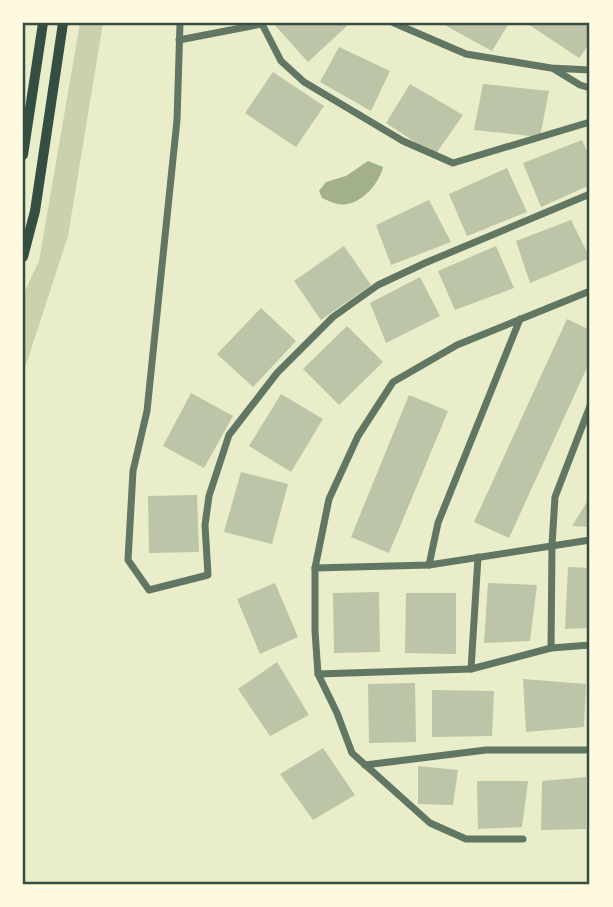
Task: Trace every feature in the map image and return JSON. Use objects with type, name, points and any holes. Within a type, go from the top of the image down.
[{"type":"main road","points":[[23,155],[43,23]]},
{"type":"main road","points":[[23,257],[35,211],[63,23]]},
{"type":"street","points":[[180,23],[177,120],[147,411],[133,471],[128,560],[149,590],[208,575],[205,525],[209,496],[229,435],[277,373],[332,317],[378,285],[590,194]]},
{"type":"street","points":[[178,40],[262,23],[281,61],[304,82],[403,141],[453,163],[590,122]]},
{"type":"street","points":[[394,23],[466,54],[551,68],[590,71]]},
{"type":"street","points":[[551,68],[590,88]]},
{"type":"street","points":[[523,839],[467,839],[430,823],[352,753],[318,674],[315,568],[329,499],[358,436],[393,382],[457,345],[590,291]]},
{"type":"street","points":[[429,565],[438,523],[520,319]]},
{"type":"street","points":[[551,648],[555,497],[590,405]]},
{"type":"street","points":[[315,568],[429,565],[590,540]]},
{"type":"street","points":[[471,669],[478,556]]},
{"type":"street","points":[[318,674],[471,669],[551,648],[590,645]]},
{"type":"street","points":[[365,765],[486,750],[590,750]]},
{"type":"shaded area","points":[[80,23],[103,23],[68,236],[23,374],[23,295],[39,261]]},
{"type":"shaded area","points":[[368,161],[383,167],[372,188],[360,199],[336,204],[322,198],[319,191],[326,182],[346,176]]},
{"type":"building","points":[[273,23],[344,23],[347,26],[308,62]]},
{"type":"building","points":[[441,23],[509,23],[492,51]]},
{"type":"building","points":[[529,23],[590,23],[590,43],[579,58]]},
{"type":"building","points":[[339,47],[390,71],[371,111],[320,82]]},
{"type":"building","points":[[273,72],[324,106],[296,147],[245,113]]},
{"type":"building","points":[[410,84],[463,115],[435,155],[386,123]]},
{"type":"building","points":[[483,84],[549,91],[540,137],[474,130]]},
{"type":"building","points":[[582,140],[590,158],[590,185],[541,207],[523,163]]},
{"type":"building","points":[[507,168],[527,212],[467,236],[449,194]]},
{"type":"building","points":[[429,200],[451,242],[391,265],[376,225]]},
{"type":"building","points":[[571,220],[590,258],[530,283],[516,241]]},
{"type":"building","points":[[344,246],[371,285],[321,320],[294,281]]},
{"type":"building","points":[[496,246],[514,288],[455,310],[438,271]]},
{"type":"building","points":[[420,277],[440,316],[386,343],[370,303]]},
{"type":"building","points":[[261,308],[296,341],[253,387],[217,354]]},
{"type":"building","points":[[567,319],[590,330],[590,361],[509,538],[474,522]]},
{"type":"building","points":[[347,326],[383,362],[339,405],[303,369]]},
{"type":"building","points":[[191,393],[233,416],[204,468],[163,446]]},
{"type":"building","points":[[281,394],[323,419],[291,472],[249,446]]},
{"type":"building","points":[[409,395],[448,411],[389,553],[351,537]]},
{"type":"building","points":[[241,472],[288,484],[272,544],[224,532]]},
{"type":"building","points":[[197,495],[199,552],[149,553],[148,496]]},
{"type":"building","points":[[590,497],[590,527],[572,526]]},
{"type":"building","points":[[568,567],[590,568],[590,628],[565,629]]},
{"type":"building","points":[[275,583],[298,637],[260,654],[237,599]]},
{"type":"building","points":[[488,583],[537,585],[530,641],[484,643]]},
{"type":"building","points":[[379,592],[380,652],[334,653],[333,593]]},
{"type":"building","points":[[406,593],[456,593],[456,654],[405,653]]},
{"type":"building","points":[[277,662],[309,715],[270,736],[238,689]]},
{"type":"building","points":[[523,679],[586,684],[584,727],[526,732]]},
{"type":"building","points":[[415,683],[416,742],[369,743],[368,684]]},
{"type":"building","points":[[432,690],[494,691],[492,736],[432,737]]},
{"type":"building","points":[[323,748],[355,795],[313,820],[280,774]]},
{"type":"building","points":[[418,766],[458,770],[453,805],[418,804]]},
{"type":"building","points":[[586,777],[586,829],[541,830],[542,781]]},
{"type":"building","points":[[477,781],[528,781],[522,827],[478,829]]}]
